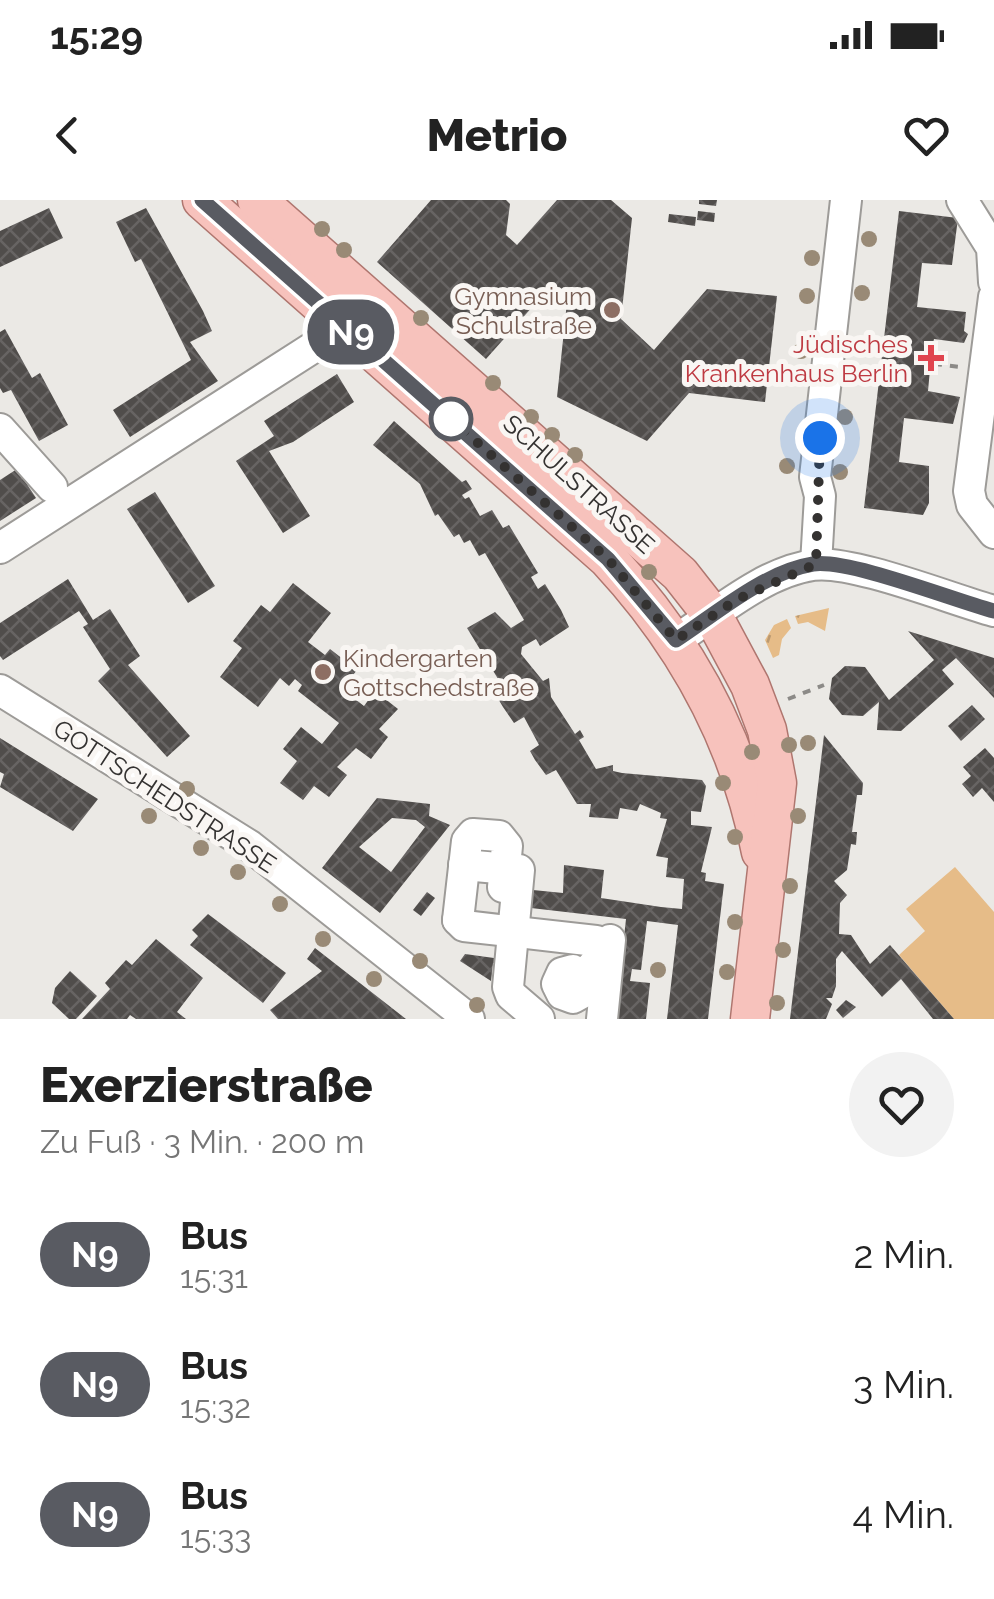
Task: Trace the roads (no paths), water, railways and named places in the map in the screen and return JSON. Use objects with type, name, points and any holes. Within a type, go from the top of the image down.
[{"type":"main road","name":"SCHULSTRASSE","points":[[202,200],[358,314],[680,574],[713,616],[750,684],[766,730],[777,783],[750,1019]]},
{"type":"main road","name":"SCHULSTRASSE","points":[[258,200],[358,314],[608,559],[670,631],[741,772],[766,879]]},
{"type":"street","points":[[816,564],[820,496],[815,477],[846,200]]},
{"type":"street","points":[[962,200],[993,248],[994,282]]},
{"type":"street","points":[[994,297],[984,448],[972,505],[994,533]]},
{"type":"street","points":[[0,548],[358,314]]},
{"type":"street","points":[[0,429],[52,487]]},
{"type":"street","points":[[670,631],[713,616],[784,574],[816,564],[862,572],[994,612]]},
{"type":"street","name":"GOTTSCHEDSTRASSE","points":[[0,690],[250,846],[469,1019]]},
{"type":"street","points":[[540,1019],[511,995],[511,927],[519,870],[464,865],[511,927],[553,944],[579,991]]},
{"type":"street","points":[[511,927],[607,933],[612,946],[602,1019]]},
{"type":"place","name":"Gymnasium Schulstraße","points":[[612,310]]},
{"type":"place","name":"Jüdisches Krankenhaus Berlin","points":[[931,358]]},
{"type":"place","name":"Kindergarten Gottschedstraße","points":[[323,672]]}]
